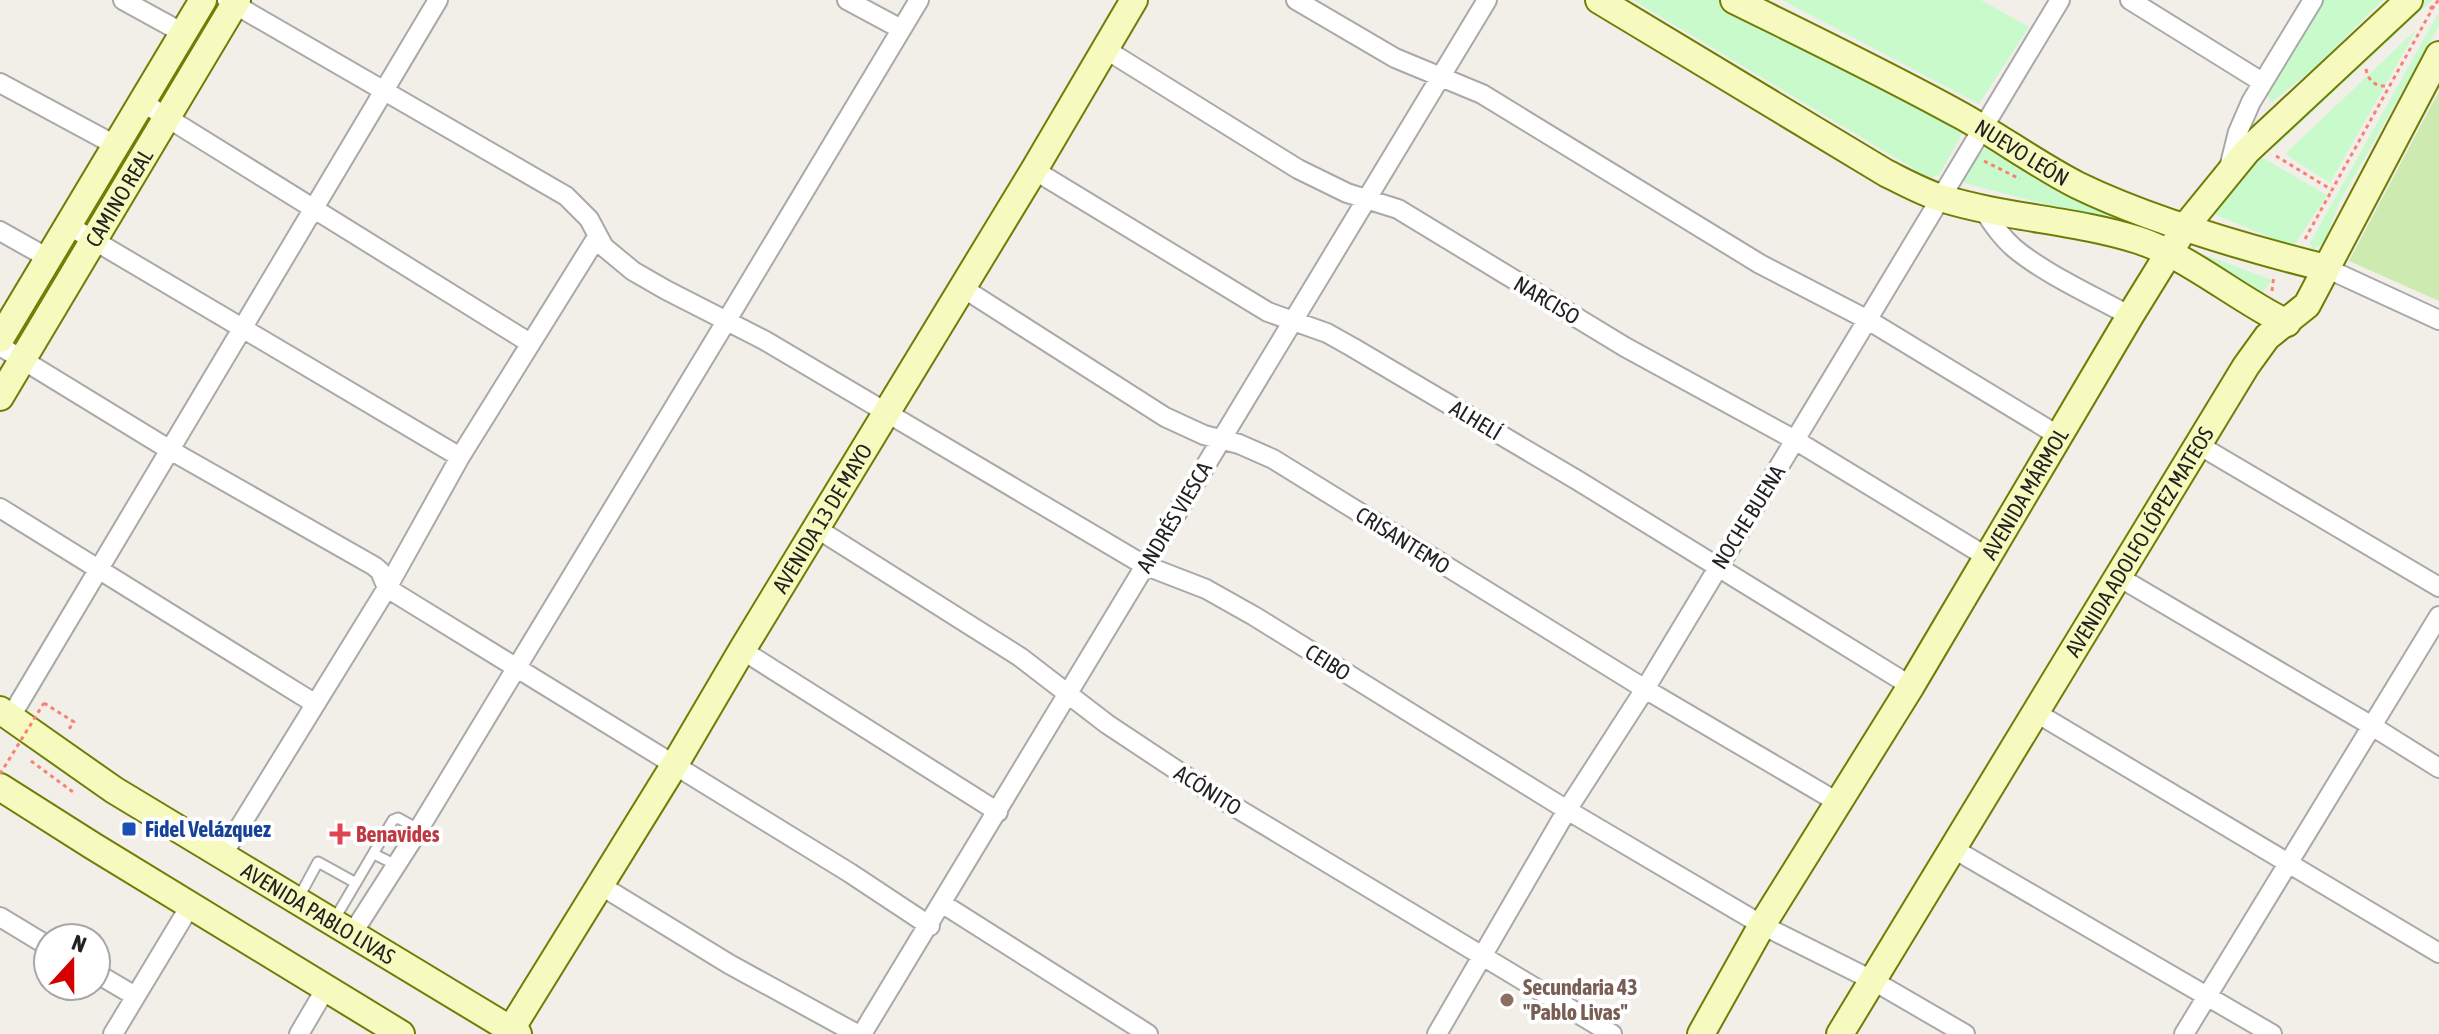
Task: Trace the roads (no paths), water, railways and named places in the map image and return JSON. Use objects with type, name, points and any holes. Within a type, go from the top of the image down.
[{"type":"street","points":[[123,0],[183,33]]},
{"type":"street","name":"CAMINO REAL","points":[[0,339],[203,0]]},
{"type":"street","points":[[5,714],[170,450],[438,0]]},
{"type":"street","points":[[847,0],[901,29]]},
{"type":"street","points":[[342,928],[396,865],[919,0]]},
{"type":"street","name":"AVENIDA 13 DE MAYO","points":[[512,1033],[1134,0]]},
{"type":"street","points":[[1296,0],[1395,58],[1482,94],[1760,264],[1868,320],[2059,436]]},
{"type":"street","name":"ANDRÉS VIESCA","points":[[860,1034],[930,926],[1144,565],[1487,0]]},
{"type":"street","name":"NUEVO LEÓN","points":[[1599,0],[1886,173],[1941,198],[2126,236],[2168,253],[2265,313],[2287,323]]},
{"type":"street","name":"NUEVO LEÓN","points":[[1734,0],[1900,82],[2077,184],[2128,207],[2185,227],[2326,268]]},
{"type":"street","name":"NOCHE BUENA","points":[[1437,1034],[1567,810],[1645,689],[2060,0]]},
{"type":"street","points":[[2130,0],[2262,82]]},
{"type":"street","points":[[2228,172],[2238,132],[2262,82],[2313,0]]},
{"type":"street","name":"CAMINO REAL","points":[[0,397],[233,2]]},
{"type":"street","name":"CEIBO","points":[[233,2],[566,196],[589,219],[597,237],[616,259],[633,271],[727,320],[1144,565],[1206,589],[1254,616],[1567,810],[1762,925],[1872,980],[1965,1034]]},
{"type":"street","name":"AVENIDA MÁRMOL","points":[[1701,1034],[1762,925],[1911,686],[2185,227],[2228,172],[2262,137],[2416,8]]},
{"type":"street","name":"NARCISO","points":[[1105,49],[1298,169],[1326,184],[1398,209],[1625,347],[1795,440],[1987,557]]},
{"type":"street","name":"AVENIDA ADOLFO LÓPEZ MATEOS","points":[[1840,1034],[2197,444],[2256,352],[2276,329],[2307,305],[2439,55]]},
{"type":"street","points":[[0,83],[115,145]]},
{"type":"street","points":[[142,102],[530,343]]},
{"type":"street","name":"ALHELÍ","points":[[1034,170],[1268,312],[1327,333],[1352,347],[1718,566],[1911,686]]},
{"type":"street","points":[[1982,208],[1998,233],[2033,262],[2130,316]]},
{"type":"street","points":[[68,225],[460,457]]},
{"type":"street","points":[[0,231],[48,258]]},
{"type":"street","points":[[223,854],[387,588],[460,457],[597,237]]},
{"type":"street","points":[[2326,268],[2439,320]]},
{"type":"street","name":"CRISANTEMO","points":[[963,288],[1165,417],[1204,435],[1253,449],[1285,466],[1645,689],[1839,803]]},
{"type":"street","points":[[0,346],[170,450],[374,566],[380,571],[387,588],[675,764],[930,926]]},
{"type":"street","points":[[2197,444],[2439,587]]},
{"type":"street","points":[[0,508],[314,703]]},
{"type":"street","name":"ACÓNITO","points":[[816,528],[989,636],[1107,724],[1205,789],[1612,1034]]},
{"type":"street","points":[[2117,576],[2439,768]]},
{"type":"street","points":[[2184,1034],[2439,616]]},
{"type":"street","points":[[742,650],[998,812]]},
{"type":"street","points":[[2035,712],[2439,953]]},
{"type":"street","name":"AVENIDA PABLO LIVAS","points":[[5,714],[114,790],[512,1033]]},
{"type":"street","points":[[0,787],[401,1034]]},
{"type":"street","points":[[1952,848],[2272,1034]]},
{"type":"street","points":[[600,885],[729,964],[860,1034]]},
{"type":"street","points":[[943,904],[1148,1034]]},
{"type":"street","points":[[113,1034],[190,906]]},
{"type":"street","points":[[0,917],[32,936]]},
{"type":"street","points":[[112,982],[135,996]]},
{"type":"street","points":[[299,1034],[326,988]]},
{"type":"lane","points":[[342,928],[356,883],[393,820],[398,818],[418,829]]},
{"type":"lane","points":[[374,854],[396,865]]},
{"type":"lane","points":[[297,900],[318,862],[356,883]]},
{"type":"place","name":"Fidel Velázquez","points":[[129,829]]},
{"type":"place","name":"Benavides","points":[[340,834]]},
{"type":"place","name":"Secundaria 43 \"Pablo Livas\"","points":[[1507,1000]]}]
